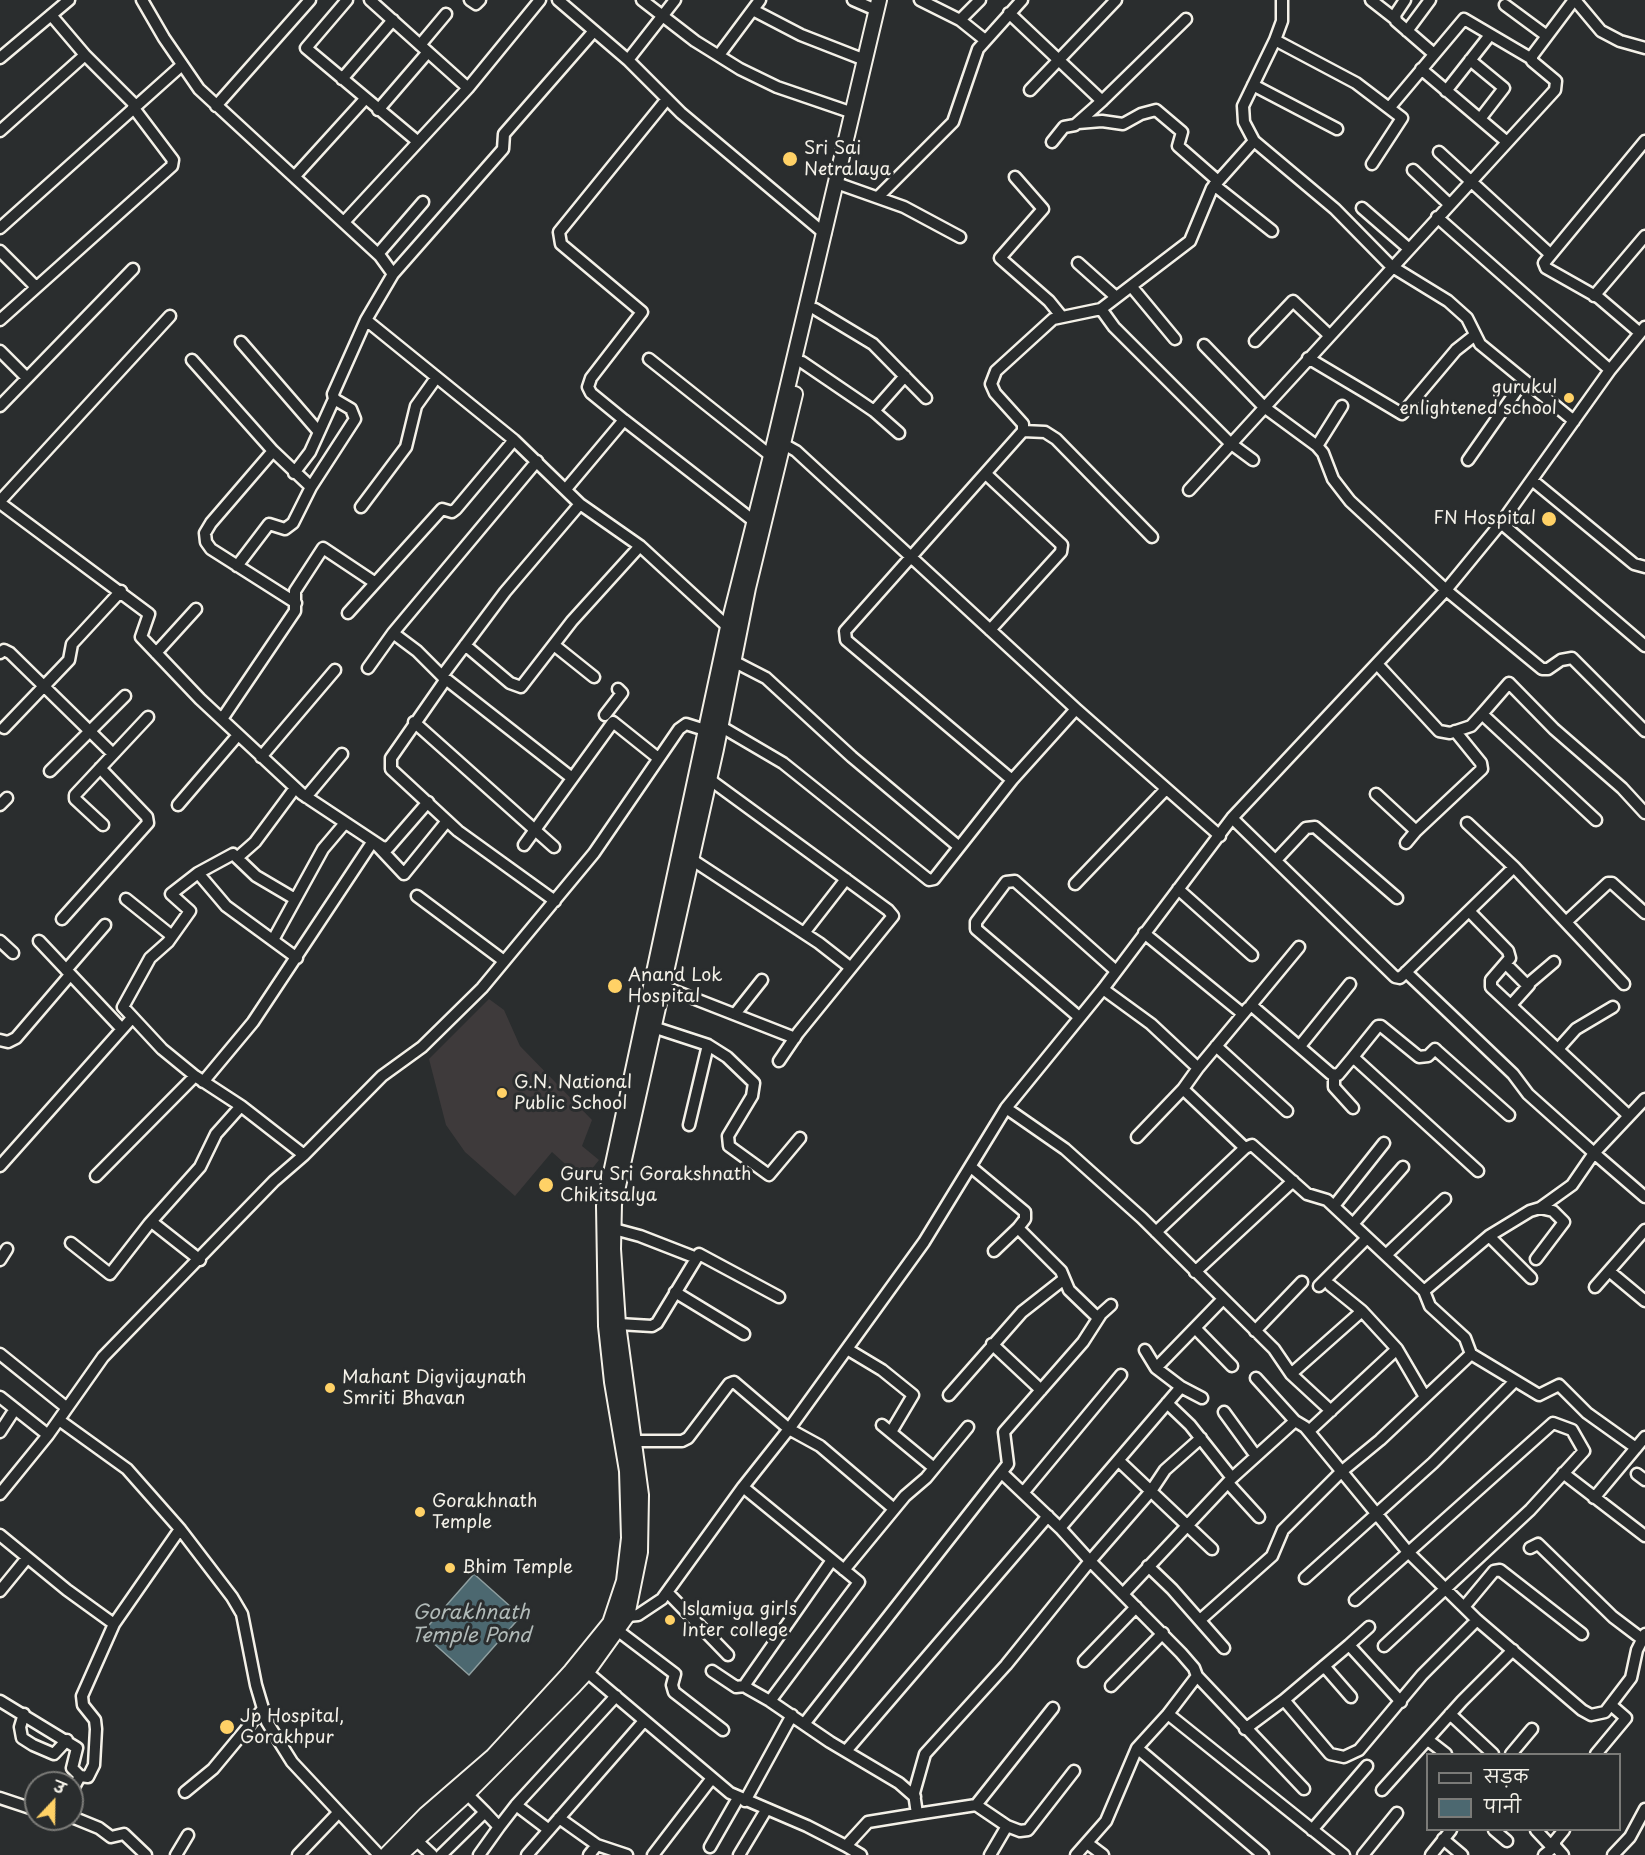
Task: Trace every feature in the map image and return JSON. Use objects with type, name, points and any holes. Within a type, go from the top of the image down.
[{"type":"main road","points":[[400,1855],[467,1794],[587,1672],[617,1630],[629,1538],[628,1482],[606,1326],[603,1213],[728,627],[771,456],[780,442],[802,362],[887,0]]},
{"type":"main road","points":[[386,1855],[426,1814],[493,1756],[621,1613],[636,1583],[641,1495],[618,1324],[614,1204],[877,5]]},
{"type":"street","points":[[0,58],[69,0]]},
{"type":"street","points":[[142,0],[199,89],[378,254],[393,274]]},
{"type":"street","points":[[216,106],[310,0]]},
{"type":"street","points":[[347,0],[306,48],[417,141]]},
{"type":"street","points":[[370,0],[468,88]]},
{"type":"street","points":[[470,0],[476,4],[480,0]]},
{"type":"street","points":[[344,222],[468,88],[540,0]]},
{"type":"street","points":[[558,0],[628,60],[667,99],[825,234]]},
{"type":"street","points":[[642,0],[719,55],[777,87],[853,113]]},
{"type":"street","points":[[628,60],[675,0]]},
{"type":"street","points":[[719,55],[760,0]]},
{"type":"street","points":[[854,0],[877,5]]},
{"type":"street","points":[[920,0],[960,20],[985,40]]},
{"type":"street","points":[[960,20],[980,0]]},
{"type":"street","points":[[879,196],[953,122],[978,49],[1022,0]]},
{"type":"street","points":[[1030,90],[1116,0]]},
{"type":"street","points":[[1282,0],[1282,21],[1243,106],[1242,114],[1254,141],[1335,209],[1391,266],[1448,301],[1467,318],[1480,344],[1574,421]]},
{"type":"street","points":[[1371,0],[1434,54]]},
{"type":"street","points":[[1394,18],[1405,0]]},
{"type":"street","points":[[1407,31],[1430,0]]},
{"type":"street","points":[[1532,59],[1574,0],[1601,31],[1620,41],[1645,48]]},
{"type":"street","points":[[1505,5],[1547,36]]},
{"type":"street","points":[[753,10],[801,35],[865,60]]},
{"type":"street","points":[[1009,13],[1102,101]]},
{"type":"street","points":[[378,110],[424,49],[446,14]]},
{"type":"street","points":[[0,320],[172,166],[173,160],[134,106],[85,55],[51,15]]},
{"type":"street","points":[[1078,123],[1186,19]]},
{"type":"street","points":[[342,79],[393,20]]},
{"type":"street","points":[[1189,490],[1557,86],[1556,81],[1532,59],[1464,20],[1390,108]]},
{"type":"street","points":[[294,473],[310,452],[334,399],[334,389],[366,320],[393,274],[503,148],[504,134],[594,31]]},
{"type":"street","points":[[1446,90],[1490,35]]},
{"type":"street","points":[[1275,40],[1329,67],[1390,108],[1402,120],[1372,164]]},
{"type":"street","points":[[0,130],[85,55]]},
{"type":"street","points":[[1470,60],[1504,88],[1480,119]]},
{"type":"street","points":[[0,228],[182,65]]},
{"type":"street","points":[[1421,69],[1507,142]]},
{"type":"street","points":[[1253,85],[1337,129]]},
{"type":"street","points":[[295,176],[365,99]]},
{"type":"street","points":[[667,99],[559,232],[561,244],[641,309],[641,315],[588,384],[591,393],[754,522]]},
{"type":"street","points":[[1052,142],[1064,127],[1102,121],[1123,124],[1141,114],[1156,110],[1182,132],[1178,146],[1216,183],[1272,231]]},
{"type":"street","points":[[1012,780],[846,640],[847,625],[1023,431],[1023,424],[995,393],[991,384],[996,371],[1053,319],[1101,309],[1190,241],[1216,183],[1254,141]]},
{"type":"street","points":[[621,1613],[638,1615],[662,1599],[743,1487],[789,1429],[924,1242],[1006,1108],[1103,989],[1232,818],[1378,665],[1446,590],[1501,524],[1610,370],[1642,330],[1594,296],[1546,268],[1544,263],[1645,141]]},
{"type":"street","points":[[1439,152],[1550,254]]},
{"type":"street","points":[[1413,170],[1449,204]]},
{"type":"street","points":[[1015,177],[1042,209],[1000,258],[1049,301],[1062,316]]},
{"type":"street","points":[[843,185],[879,196],[960,237]]},
{"type":"street","points":[[378,254],[423,202]]},
{"type":"street","points":[[1362,208],[1408,248]]},
{"type":"street","points":[[1437,217],[1610,370]]},
{"type":"street","points":[[1594,296],[1645,236]]},
{"type":"street","points":[[0,251],[36,287]]},
{"type":"street","points":[[1078,263],[1116,297]]},
{"type":"street","points":[[1,403],[133,269]]},
{"type":"street","points":[[1131,286],[1175,339]]},
{"type":"street","points":[[1255,342],[1293,301],[1329,335]]},
{"type":"street","points":[[815,309],[873,344],[926,398]]},
{"type":"street","points":[[1101,309],[1114,327],[1230,443],[1253,460]]},
{"type":"street","points":[[170,316],[0,502],[149,614],[141,637],[238,735],[306,796],[373,841],[388,848],[428,802]]},
{"type":"street","points":[[366,320],[514,440],[580,504],[640,546],[728,627]]},
{"type":"street","points":[[1308,358],[1401,414],[1456,351],[1475,335]]},
{"type":"street","points":[[241,342],[319,432]]},
{"type":"street","points":[[1204,345],[1263,407],[1317,446],[1323,453],[1333,478],[1350,501],[1446,590],[1542,669],[1548,669],[1561,660],[1572,658],[1645,730]]},
{"type":"street","points":[[0,351],[27,378]]},
{"type":"street","points":[[649,359],[771,456]]},
{"type":"street","points":[[192,360],[273,451],[294,473],[311,486]]},
{"type":"street","points":[[802,362],[874,411],[899,433]]},
{"type":"street","points":[[874,411],[905,376]]},
{"type":"street","points":[[361,507],[406,447],[416,406],[436,378]]},
{"type":"street","points":[[1468,460],[1524,380]]},
{"type":"street","points":[[237,566],[269,524],[285,529],[290,527],[311,486],[355,419],[351,409],[334,399]]},
{"type":"street","points":[[1317,446],[1342,406]]},
{"type":"street","points":[[566,489],[624,420]]},
{"type":"street","points":[[1023,431],[1045,432],[1056,439],[1152,537]]},
{"type":"street","points":[[348,613],[442,509],[452,512],[456,509],[514,440]]},
{"type":"street","points":[[780,442],[796,451],[1076,710],[1220,836]]},
{"type":"street","points":[[273,451],[211,523],[205,533],[206,542],[211,549],[296,603]]},
{"type":"street","points":[[368,668],[393,633],[537,461]]},
{"type":"street","points":[[986,474],[1062,545],[1061,552],[990,630]]},
{"type":"street","points":[[1532,480],[1634,564],[1645,567]]},
{"type":"street","points":[[555,901],[472,842],[391,768],[392,758],[465,645],[505,592],[580,504]]},
{"type":"street","points":[[1501,524],[1645,646]]},
{"type":"street","points":[[465,645],[510,683],[521,687],[572,621],[640,546]]},
{"type":"street","points":[[222,719],[295,611],[295,591],[323,548],[374,582]]},
{"type":"street","points":[[4,728],[71,657],[72,644],[121,591]]},
{"type":"street","points":[[156,653],[196,609]]},
{"type":"street","points":[[393,633],[417,651],[444,678],[572,778]]},
{"type":"street","points":[[554,645],[594,676]]},
{"type":"street","points":[[0,653],[4,650],[10,653],[113,754]]},
{"type":"street","points":[[734,661],[766,678],[852,757],[958,846]]},
{"type":"street","points":[[1378,665],[1439,731],[1455,731],[1471,726],[1509,683],[1554,729],[1622,788],[1645,813]]},
{"type":"street","points":[[261,757],[335,670]]},
{"type":"street","points":[[524,845],[572,778],[604,714],[622,693],[618,689]]},
{"type":"street","points":[[50,771],[125,696]]},
{"type":"street","points":[[720,726],[783,763],[925,879],[934,879],[1012,780],[1076,710]]},
{"type":"street","points":[[604,714],[658,758]]},
{"type":"street","points":[[1482,714],[1596,820]]},
{"type":"street","points":[[103,825],[75,797],[147,717]]},
{"type":"street","points":[[414,722],[554,847]]},
{"type":"street","points":[[0,1493],[48,1435],[103,1357],[200,1260],[274,1181],[304,1155],[382,1076],[422,1047],[482,988],[594,854],[682,725],[705,730]]},
{"type":"street","points":[[1406,843],[1482,769],[1481,763],[1455,731]]},
{"type":"street","points":[[178,805],[238,735]]},
{"type":"street","points":[[306,796],[342,753]]},
{"type":"street","points":[[62,919],[148,823],[147,817],[100,768]]},
{"type":"street","points":[[709,779],[888,910],[892,916],[779,1061]]},
{"type":"street","points":[[238,857],[255,842],[295,788]]},
{"type":"street","points":[[1075,884],[1166,789]]},
{"type":"street","points":[[1376,794],[1416,831]]},
{"type":"street","points":[[1232,818],[1395,978],[1400,978],[1514,867]]},
{"type":"street","points":[[373,841],[404,874],[447,821]]},
{"type":"street","points":[[273,940],[323,849],[345,822]]},
{"type":"street","points":[[1467,823],[1514,867],[1624,984]]},
{"type":"street","points":[[1276,860],[1306,828],[1315,827],[1397,898]]},
{"type":"street","points":[[96,1176],[245,1033],[373,841]]},
{"type":"street","points":[[295,899],[256,876],[238,857],[230,854],[198,873],[171,894],[190,911],[172,936],[150,958],[123,1007],[162,1049],[199,1079],[241,1106],[304,1155]]},
{"type":"street","points":[[691,859],[804,933],[851,968]]},
{"type":"street","points":[[198,873],[219,900],[297,958]]},
{"type":"street","points":[[804,933],[846,879]]},
{"type":"street","points":[[1078,1017],[976,929],[976,922],[1006,882],[1015,882],[1116,971]]},
{"type":"street","points":[[1566,922],[1608,883],[1612,883],[1645,913]]},
{"type":"street","points":[[1178,890],[1252,954]]},
{"type":"street","points":[[417,896],[504,962]]},
{"type":"street","points":[[126,899],[172,936]]},
{"type":"street","points":[[1469,911],[1508,951],[1510,958],[1490,984],[1628,1115]]},
{"type":"street","points":[[0,1040],[8,1042],[16,1038],[105,925]]},
{"type":"street","points":[[1144,933],[1247,1010],[1300,1046],[1334,1075],[1334,1087],[1353,1108]]},
{"type":"street","points":[[0,941],[13,953]]},
{"type":"street","points":[[39,941],[121,1028]]},
{"type":"street","points":[[1137,1137],[1183,1089],[1299,947]]},
{"type":"street","points":[[1511,1005],[1554,962]]},
{"type":"street","points":[[1506,964],[1529,985]]},
{"type":"street","points":[[1406,972],[1513,1074],[1528,1094],[1645,1197]]},
{"type":"street","points":[[735,1014],[762,980]]},
{"type":"street","points":[[1300,1046],[1350,984]]},
{"type":"street","points":[[662,986],[795,1038]]},
{"type":"street","points":[[1103,989],[1151,1024],[1198,1068]]},
{"type":"street","points":[[1558,1048],[1576,1029],[1613,1006]]},
{"type":"street","points":[[0,1166],[132,1018]]},
{"type":"street","points":[[1334,1075],[1338,1075],[1378,1026],[1381,1026],[1419,1057],[1428,1056],[1435,1049],[1509,1115]]},
{"type":"street","points":[[653,1027],[708,1045],[727,1058],[753,1083],[752,1096],[728,1136],[729,1146],[769,1175],[800,1138]]},
{"type":"street","points":[[689,1125],[708,1045]]},
{"type":"street","points":[[1216,1046],[1287,1112]]},
{"type":"street","points":[[1353,1057],[1478,1171]]},
{"type":"street","points":[[1183,1089],[1245,1148]]},
{"type":"street","points":[[1424,1291],[1489,1236],[1530,1211],[1540,1208],[1572,1185],[1594,1153],[1645,1099]]},
{"type":"street","points":[[71,1243],[110,1274],[148,1224],[200,1167],[216,1134],[241,1106]]},
{"type":"street","points":[[1006,1108],[1065,1149],[1156,1232],[1274,1349],[1291,1374],[1330,1411]]},
{"type":"street","points":[[1334,1206],[1384,1143]]},
{"type":"street","points":[[1156,1232],[1245,1148],[1252,1145],[1307,1194],[1327,1200],[1424,1291],[1431,1306],[1465,1338],[1471,1354],[1539,1395],[1559,1385],[1587,1413],[1636,1448]]},
{"type":"street","points":[[971,1167],[1023,1208],[1026,1215],[1018,1228],[994,1251]]},
{"type":"street","points":[[1353,1224],[1403,1167]]},
{"type":"street","points":[[1195,1272],[1293,1181]]},
{"type":"street","points":[[1386,1255],[1445,1199]]},
{"type":"street","points":[[1536,1259],[1563,1224],[1560,1216],[1540,1208]]},
{"type":"street","points":[[148,1224],[156,1224],[200,1260]]},
{"type":"street","points":[[1018,1228],[1061,1271],[1070,1290],[1098,1318]]},
{"type":"street","points":[[614,1229],[640,1236],[694,1257],[703,1254],[779,1297]]},
{"type":"street","points":[[1595,1287],[1645,1230]]},
{"type":"street","points":[[1489,1236],[1531,1278]]},
{"type":"street","points":[[1367,1238],[1324,1286],[1362,1311],[1397,1349],[1425,1397]]},
{"type":"street","points":[[0,1260],[7,1248]]},
{"type":"street","points":[[618,1324],[652,1326],[662,1316],[694,1257]]},
{"type":"street","points":[[1609,1271],[1644,1300]]},
{"type":"street","points":[[949,1395],[1022,1312],[1064,1279]]},
{"type":"street","points":[[1255,1331],[1302,1282]]},
{"type":"street","points":[[675,1292],[744,1334]]},
{"type":"street","points":[[1156,1368],[1223,1299]]},
{"type":"street","points":[[804,1724],[1002,1473],[1009,1458],[1004,1432],[1083,1342],[1098,1318],[1111,1305]]},
{"type":"street","points":[[1291,1374],[1362,1311]]},
{"type":"street","points":[[1195,1328],[1232,1366]]},
{"type":"street","points":[[992,1344],[1041,1390]]},
{"type":"street","points":[[847,1349],[882,1370],[914,1395],[887,1429],[934,1468]]},
{"type":"street","points":[[1309,1431],[1397,1349]]},
{"type":"street","points":[[1145,1350],[1156,1368],[1181,1387],[1202,1398]]},
{"type":"street","points":[[0,1354],[67,1408]]},
{"type":"street","points":[[1200,1620],[1272,1556],[1283,1530],[1341,1472],[1471,1354]]},
{"type":"street","points":[[1023,1493],[1120,1375]]},
{"type":"street","points":[[1256,1378],[1295,1421],[1309,1431],[1408,1552],[1444,1588],[1477,1620],[1589,1714],[1601,1714],[1611,1705],[1631,1678],[1633,1665],[1644,1636],[1613,1617],[1538,1544],[1530,1548]]},
{"type":"street","points":[[1305,1578],[1433,1463],[1515,1381]]},
{"type":"street","points":[[632,1441],[682,1441],[688,1438],[729,1384],[734,1382],[789,1429],[820,1446],[894,1509]]},
{"type":"street","points":[[1060,1528],[1181,1387]]},
{"type":"street","points":[[0,1397],[48,1435]]},
{"type":"street","points":[[1167,1403],[1201,1438],[1259,1517]]},
{"type":"street","points":[[0,1432],[15,1409]]},
{"type":"street","points":[[1224,1412],[1256,1456]]},
{"type":"street","points":[[59,1420],[127,1469],[180,1529],[242,1614],[262,1710],[292,1762],[379,1855]]},
{"type":"street","points":[[1123,1594],[1230,1480],[1295,1421]]},
{"type":"street","points":[[1355,1600],[1554,1423],[1572,1430],[1584,1451],[1518,1522],[1444,1588],[1384,1646]]},
{"type":"street","points":[[844,1570],[894,1509],[934,1468],[968,1427]]},
{"type":"street","points":[[1594,1498],[1645,1437]]},
{"type":"street","points":[[917,1814],[915,1797],[919,1769],[925,1754],[1006,1665],[1090,1561],[1151,1491],[1165,1470],[1201,1438]]},
{"type":"street","points":[[1119,1461],[1186,1527],[1212,1549]]},
{"type":"street","points":[[1002,1473],[1048,1516],[1163,1633],[1194,1668],[1197,1676],[1304,1789]]},
{"type":"street","points":[[1563,1473],[1645,1536]]},
{"type":"street","points":[[743,1487],[857,1580],[858,1586],[770,1701]]},
{"type":"street","points":[[846,1751],[1048,1516]]},
{"type":"street","points":[[84,1776],[88,1777],[94,1765],[96,1730],[95,1720],[83,1706],[82,1696],[114,1624],[180,1529]]},
{"type":"street","points":[[0,1535],[114,1624]]},
{"type":"street","points":[[0,1590],[27,1558]]},
{"type":"street","points":[[745,1686],[787,1621],[832,1560]]},
{"type":"street","points":[[1148,1566],[1224,1648]]},
{"type":"street","points":[[1464,1607],[1494,1571],[1500,1570],[1582,1634]]},
{"type":"street","points":[[667,1592],[728,1655]]},
{"type":"street","points":[[1084,1660],[1136,1607]]},
{"type":"street","points":[[1284,1700],[1330,1754],[1344,1757],[1359,1750],[1422,1675],[1477,1620]]},
{"type":"street","points":[[1245,1729],[1284,1700],[1369,1627]]},
{"type":"street","points":[[617,1630],[675,1674],[672,1685],[674,1692],[723,1730]]},
{"type":"street","points":[[1112,1686],[1163,1633]]},
{"type":"street","points":[[1349,1645],[1401,1702]]},
{"type":"street","points":[[1382,1790],[1450,1714],[1513,1650]]},
{"type":"street","points":[[1633,1665],[1645,1665]]},
{"type":"street","points":[[1324,1666],[1351,1697]]},
{"type":"street","points":[[712,1671],[736,1687],[745,1686],[770,1701],[899,1783],[915,1797]]},
{"type":"street","points":[[587,1672],[712,1778],[741,1799],[807,1826],[861,1855]]},
{"type":"street","points":[[1076,1855],[1106,1821],[1137,1748],[1168,1714],[1197,1676]]},
{"type":"street","points":[[479,1855],[516,1805],[616,1696]]},
{"type":"street","points":[[0,1701],[77,1748],[72,1768],[75,1771]]},
{"type":"street","points":[[1598,1753],[1626,1718],[1611,1705]]},
{"type":"street","points":[[976,1805],[1053,1707]]},
{"type":"street","points":[[185,1792],[213,1769],[262,1710]]},
{"type":"street","points":[[24,1714],[20,1727],[22,1738],[33,1745],[54,1754],[67,1740]]},
{"type":"street","points":[[1168,1714],[1344,1855]]},
{"type":"street","points":[[1450,1714],[1491,1753]]},
{"type":"street","points":[[710,1847],[792,1715]]},
{"type":"street","points":[[527,1855],[644,1721]]},
{"type":"street","points":[[1513,1753],[1532,1729]]},
{"type":"street","points":[[1428,1740],[1444,1753]]},
{"type":"street","points":[[1137,1748],[1263,1855]]},
{"type":"street","points":[[1312,1830],[1367,1766]]},
{"type":"street","points":[[846,1846],[868,1822],[976,1805],[1007,1826],[1020,1831],[1028,1830],[1074,1771]]},
{"type":"street","points":[[653,1855],[712,1778]]},
{"type":"street","points":[[467,1794],[499,1827]]},
{"type":"street","points":[[0,1798],[24,1806]]},
{"type":"street","points":[[516,1805],[549,1830]]},
{"type":"street","points":[[1613,1855],[1630,1838],[1645,1809]]},
{"type":"street","points":[[740,1855],[766,1810]]},
{"type":"street","points":[[441,1855],[485,1812]]},
{"type":"street","points":[[298,1855],[338,1813]]},
{"type":"street","points":[[1362,1855],[1397,1813]]},
{"type":"street","points":[[559,1818],[597,1845],[627,1855]]},
{"type":"street","points":[[84,1821],[111,1837],[124,1834],[146,1855]]},
{"type":"street","points":[[990,1855],[1007,1826]]},
{"type":"street","points":[[1431,1855],[1450,1831]]},
{"type":"street","points":[[1495,1831],[1507,1841]]},
{"type":"street","points":[[1537,1831],[1550,1849],[1563,1855]]},
{"type":"street","points":[[1550,1849],[1563,1831]]},
{"type":"street","points":[[176,1855],[188,1835]]},
{"type":"street","points":[[1443,1839],[1462,1855]]},
{"type":"street","points":[[416,1840],[432,1855]]},
{"type":"street","points":[[1087,1843],[1103,1855]]},
{"type":"street","points":[[589,1855],[597,1845]]},
{"type":"shaded area","name":"G.N. National Public School","points":[[489,999],[504,1010],[520,1046],[592,1120],[582,1146],[599,1160],[583,1180],[552,1152],[515,1196],[465,1152],[446,1125],[429,1059]]},
{"type":"water","name":"Gorakhnath Temple Pond","points":[[474,1574],[521,1616],[469,1675],[422,1633]]},
{"type":"place","name":"Sri Sai Netralaya","points":[[790,159]]},
{"type":"place","name":"gurukul enlightened school","points":[[1569,398]]},
{"type":"place","name":"FN Hospital","points":[[1549,519]]},
{"type":"place","name":"Anand Lok Hospital","points":[[615,986]]},
{"type":"place","name":"G.N. National Public School","points":[[502,1093]]},
{"type":"place","name":"Guru Sri Gorakshnath Chikitsalya","points":[[546,1185]]},
{"type":"place","name":"Mahant Digvijaynath Smriti Bhavan","points":[[330,1388]]},
{"type":"place","name":"Gorakhnath Temple","points":[[420,1512]]},
{"type":"place","name":"Bhim Temple","points":[[450,1568]]},
{"type":"place","name":"Islamiya girls Inter college","points":[[670,1620]]},
{"type":"place","name":"Jp Hospital, Gorakhpur","points":[[227,1727]]}]
